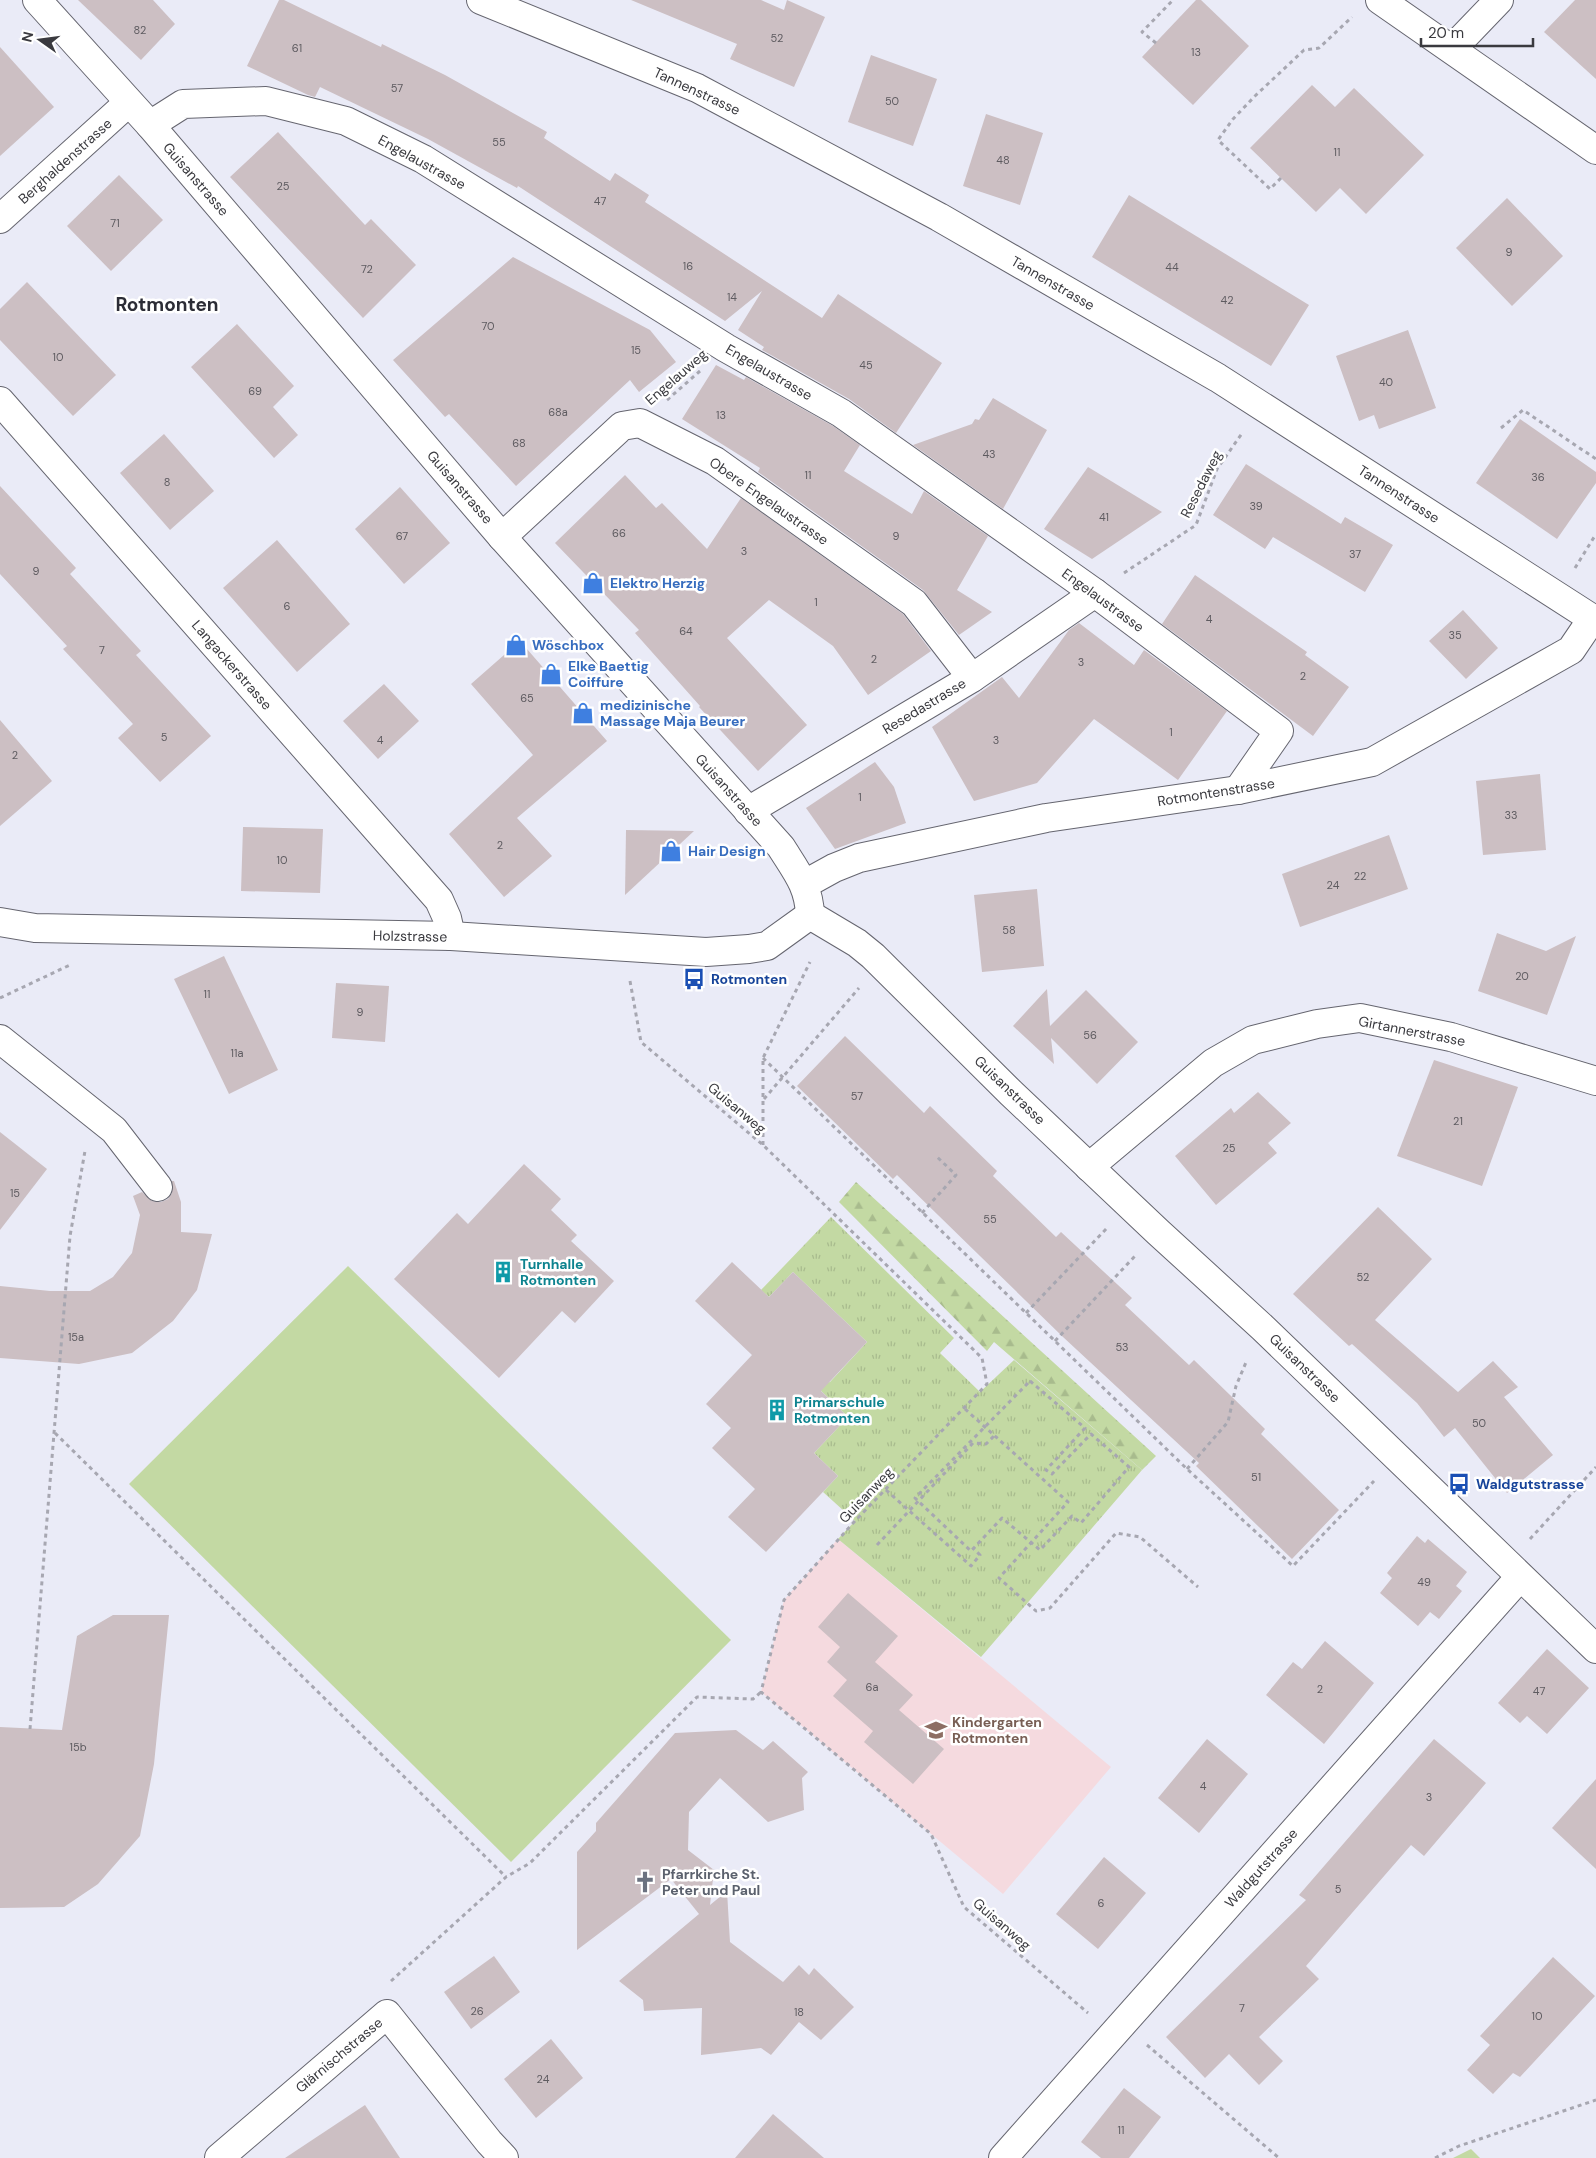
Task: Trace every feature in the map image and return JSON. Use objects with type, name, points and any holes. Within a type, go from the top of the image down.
[{"type":"street","name":"Guisanstrasse","points":[[37,0],[150,126],[502,537],[781,847],[805,884],[809,899],[810,916],[857,943],[873,956],[1089,1167],[1263,1328],[1596,1649]]},
{"type":"street","name":"Tannenstrasse","points":[[481,0],[697,88],[939,217],[1262,405],[1594,620]]},
{"type":"street","points":[[1452,49],[1499,0]]},
{"type":"street","points":[[1369,5],[1452,49],[1596,150]]},
{"type":"street","name":"Engelaustrasse","points":[[150,126],[183,104],[226,101],[266,101],[346,121],[423,159],[726,348],[841,413],[1095,593],[1279,731],[1238,790]]},
{"type":"street","name":"Berghaldenstrasse","points":[[0,219],[128,103]]},
{"type":"street","name":"Langackerstrasse","points":[[0,401],[439,900],[447,918],[451,936]]},
{"type":"street","points":[[502,537],[622,426],[640,423]]},
{"type":"street","name":"Obere Engelaustrasse","points":[[640,423],[715,461],[914,603],[972,678]]},
{"type":"street","name":"Resedastrasse","points":[[748,811],[972,678],[1095,593]]},
{"type":"street","name":"Rotmontenstrasse","points":[[805,884],[834,868],[859,858],[1046,818],[1238,790],[1372,762],[1571,650],[1594,620]]},
{"type":"street","name":"Holzstrasse","points":[[0,922],[35,928],[451,936],[624,948],[715,951],[767,946],[810,916]]},
{"type":"street","name":"Girtannerstrasse","points":[[1089,1167],[1212,1063],[1253,1040],[1317,1024],[1360,1018],[1452,1037],[1596,1081]]},
{"type":"street","points":[[0,1038],[114,1130],[158,1187]]},
{"type":"street","name":"Waldgutstrasse","points":[[1003,2158],[1520,1577]]},
{"type":"street","name":"Glärnischstrasse","points":[[219,2158],[387,2014],[489,2142],[504,2158]]},
{"type":"path","points":[[1156,43],[1142,32],[1173,0]]},
{"type":"path","points":[[1281,178],[1270,189],[1218,140],[1233,119],[1304,50],[1319,48],[1369,5]]},
{"type":"path","name":"Engelauweg","points":[[640,423],[726,348]]},
{"type":"path","name":"Resedaweg","points":[[1095,593],[1196,525],[1217,470],[1262,405]]},
{"type":"path","points":[[1501,428],[1523,410],[1596,459]]},
{"type":"path","points":[[1570,575],[1596,534]]},
{"type":"path","points":[[0,998],[76,962]]},
{"type":"path","points":[[763,1145],[763,1058],[810,962]]},
{"type":"path","name":"Guisanweg","points":[[630,979],[641,1042],[763,1145],[982,1358],[987,1384],[784,1600],[760,1692],[931,1834],[964,1907],[1090,2014],[1122,2023]]},
{"type":"path","points":[[763,1100],[864,982]]},
{"type":"path","points":[[763,1058],[1187,1468],[1293,1566],[1380,1474]]},
{"type":"path","points":[[30,1729],[70,1236],[86,1144]]},
{"type":"path","points":[[922,1213],[956,1175],[935,1155]]},
{"type":"path","points":[[1026,1313],[1108,1227]]},
{"type":"path","points":[[1055,1341],[1137,1254]]},
{"type":"path","points":[[1187,1468],[1228,1422],[1236,1386],[1263,1328]]},
{"type":"path","points":[[1030,1381],[1085,1428],[1046,1470],[1052,1474],[1091,1434],[1129,1467],[1081,1523],[1072,1516],[1040,1550],[1002,1518],[971,1551],[916,1498],[986,1428],[1030,1381]]},
{"type":"path","points":[[965,1409],[1068,1502],[999,1578],[1036,1611],[1050,1608],[1116,1534],[1140,1537],[1198,1587]]},
{"type":"path","points":[[54,1432],[506,1877]]},
{"type":"path","points":[[877,1545],[973,1444],[986,1444],[994,1436]]},
{"type":"path","points":[[1527,1542],[1596,1467]]},
{"type":"path","points":[[886,1490],[971,1566],[980,1555],[973,1548]]},
{"type":"path","points":[[387,2014],[383,1988],[506,1877],[530,1863],[698,1698],[753,1699],[760,1692]]},
{"type":"path","points":[[1122,2023],[1279,2158]]},
{"type":"path","points":[[1435,2158],[1459,2146],[1596,2100]]},
{"type":"shaded area","name":"Kindergarten Rotmonten","points":[[838,1539],[1111,1767],[1003,1894],[761,1692],[784,1600]]},
{"type":"green space","points":[[856,1182],[1156,1456],[1142,1470],[994,1342],[987,1351],[839,1202]]},
{"type":"green space","points":[[831,1217],[954,1338],[940,1353],[980,1392],[1014,1360],[1142,1470],[981,1657],[838,1539],[855,1521],[823,1492],[838,1476],[814,1453],[848,1417],[815,1385],[830,1382],[867,1342],[793,1272],[769,1297],[761,1290]]},
{"type":"green space","points":[[348,1266],[731,1640],[511,1862],[129,1484]]},
{"type":"green space","points":[[1471,2149],[1480,2158],[1453,2158]]},
{"type":"building","points":[[78,0],[153,0],[175,24],[141,60]]},
{"type":"building","points":[[279,0],[284,0],[381,47],[382,44],[445,75],[547,132],[544,138],[610,181],[615,173],[649,195],[645,202],[822,318],[838,294],[942,363],[896,433],[849,399],[762,350],[764,347],[738,330],[762,291],[725,321],[518,186],[517,188],[428,139],[320,87],[315,97],[308,95],[247,66]]},
{"type":"building","points":[[631,0],[761,0],[784,10],[787,0],[825,17],[794,87],[730,59],[737,44]]},
{"type":"building","points":[[1196,0],[1201,0],[1249,46],[1193,105],[1142,57]]},
{"type":"building","points":[[1575,0],[1596,0],[1596,79],[1544,32]]},
{"type":"building","points":[[0,47],[54,107],[0,156]]},
{"type":"building","points":[[871,55],[937,79],[913,146],[848,122]]},
{"type":"building","points":[[1312,85],[1335,107],[1354,88],[1424,155],[1366,214],[1340,188],[1316,212],[1250,148]]},
{"type":"building","points":[[986,114],[1043,133],[1020,205],[963,186]]},
{"type":"building","points":[[278,132],[365,225],[371,219],[416,265],[363,318],[230,177]]},
{"type":"building","points":[[119,175],[163,220],[111,271],[67,226]]},
{"type":"building","points":[[1129,195],[1309,305],[1271,366],[1092,257]]},
{"type":"building","points":[[1507,198],[1563,256],[1512,306],[1456,248]]},
{"type":"building","points":[[513,257],[650,330],[676,362],[639,392],[630,380],[516,486],[449,414],[445,417],[393,360]]},
{"type":"building","points":[[27,282],[116,375],[73,416],[0,340],[0,309]]},
{"type":"building","points":[[237,324],[294,386],[273,407],[298,435],[274,458],[191,367]]},
{"type":"building","points":[[1408,330],[1436,408],[1379,429],[1374,415],[1359,421],[1336,356]]},
{"type":"building","points":[[716,365],[744,380],[746,377],[833,426],[860,445],[844,471],[912,514],[924,491],[988,536],[957,590],[992,612],[959,635],[923,590],[758,472],[760,468],[682,419]]},
{"type":"building","points":[[993,398],[1047,430],[1003,509],[913,445],[972,424],[975,419],[979,420]]},
{"type":"building","points":[[1520,419],[1596,472],[1596,483],[1557,539],[1476,483]]},
{"type":"building","points":[[164,434],[214,491],[170,530],[120,473]]},
{"type":"building","points":[[1246,464],[1341,524],[1345,517],[1393,545],[1365,592],[1273,537],[1265,549],[1213,515]]},
{"type":"building","points":[[1088,467],[1162,512],[1092,559],[1044,529]]},
{"type":"building","points":[[625,475],[656,508],[662,503],[707,549],[741,498],[903,614],[931,651],[868,695],[833,646],[769,600],[727,638],[807,725],[758,771],[635,633],[639,630],[555,543]]},
{"type":"building","points":[[0,486],[76,568],[70,574],[141,651],[136,655],[211,736],[160,782],[118,738],[133,724],[63,649],[67,646],[0,574]]},
{"type":"building","points":[[400,487],[450,543],[404,584],[355,529]]},
{"type":"building","points":[[277,540],[350,624],[297,672],[223,588]]},
{"type":"building","points":[[1195,575],[1307,652],[1305,655],[1349,687],[1313,736],[1162,624]]},
{"type":"building","points":[[1463,610],[1498,648],[1466,679],[1429,641]]},
{"type":"building","points":[[1079,623],[1134,665],[1144,650],[1227,711],[1178,780],[1094,719],[1037,783],[974,801],[932,727],[1002,677],[1019,698],[1069,630]]},
{"type":"building","points":[[520,641],[607,741],[517,818],[552,856],[504,897],[449,834],[533,755],[471,684]]},
{"type":"building","points":[[384,684],[419,721],[378,759],[343,721]]},
{"type":"building","points":[[0,720],[52,781],[0,826]]},
{"type":"building","points":[[875,762],[894,787],[906,823],[835,849],[806,808]]},
{"type":"building","points":[[1540,774],[1546,850],[1483,855],[1476,781]]},
{"type":"building","points":[[243,827],[323,829],[320,893],[241,891]]},
{"type":"building","points":[[626,830],[694,831],[625,895]]},
{"type":"building","points":[[1389,835],[1408,889],[1300,927],[1282,874]]},
{"type":"building","points":[[1037,889],[1044,966],[982,972],[974,895]]},
{"type":"building","points":[[1497,933],[1546,951],[1576,936],[1547,1015],[1478,991]]},
{"type":"building","points":[[224,956],[278,1070],[229,1094],[174,979]]},
{"type":"building","points":[[336,983],[389,986],[385,1042],[332,1038]]},
{"type":"building","points":[[1047,989],[1050,1026],[1086,990],[1138,1042],[1097,1084],[1051,1038],[1054,1064],[1013,1026]]},
{"type":"building","points":[[845,1036],[924,1113],[930,1106],[997,1171],[993,1176],[1056,1237],[1061,1232],[1132,1298],[1125,1305],[1189,1365],[1194,1360],[1265,1429],[1261,1434],[1339,1510],[1292,1559],[1196,1466],[1199,1463],[1063,1337],[897,1175],[893,1179],[797,1086]]},
{"type":"building","points":[[1434,1060],[1518,1087],[1482,1186],[1397,1156]]},
{"type":"building","points":[[1258,1092],[1291,1123],[1268,1143],[1277,1153],[1216,1205],[1175,1156],[1231,1108],[1234,1113]]},
{"type":"building","points":[[0,1132],[47,1169],[0,1230]]},
{"type":"building","name":"Turnhalle Rotmonten","points":[[524,1164],[561,1199],[551,1210],[577,1235],[571,1241],[614,1281],[575,1323],[562,1311],[499,1378],[394,1279],[457,1213],[468,1224]]},
{"type":"building","points":[[172,1181],[174,1181],[181,1202],[181,1232],[212,1234],[197,1290],[173,1321],[132,1353],[79,1364],[0,1358],[0,1286],[50,1291],[90,1291],[113,1277],[132,1253],[140,1215],[133,1196],[142,1192],[152,1201],[161,1202],[168,1199],[172,1193]]},
{"type":"building","points":[[1378,1207],[1432,1259],[1375,1320],[1458,1392],[1493,1361],[1518,1387],[1504,1397],[1553,1455],[1507,1493],[1455,1428],[1444,1437],[1417,1403],[1352,1344],[1349,1346],[1293,1294]]},
{"type":"building","name":"Primarschule Rotmonten","points":[[732,1262],[769,1297],[793,1272],[867,1342],[821,1391],[848,1417],[814,1453],[838,1476],[766,1552],[728,1517],[755,1489],[712,1448],[731,1428],[706,1404],[752,1355],[695,1301]]},
{"type":"building","points":[[1417,1536],[1425,1543],[1428,1539],[1467,1572],[1456,1586],[1462,1591],[1439,1619],[1430,1612],[1418,1626],[1380,1593],[1392,1578],[1387,1573]]},
{"type":"building","name":"Kindergarten Rotmonten","points":[[848,1593],[898,1636],[875,1662],[913,1695],[899,1710],[944,1749],[913,1784],[864,1742],[873,1731],[833,1696],[847,1680],[827,1662],[840,1647],[818,1627]]},
{"type":"building","points":[[113,1615],[169,1615],[154,1764],[140,1836],[98,1884],[64,1907],[0,1908],[0,1727],[62,1730],[77,1636]]},
{"type":"building","points":[[1325,1641],[1374,1683],[1324,1744],[1266,1695],[1293,1662],[1302,1669]]},
{"type":"building","points":[[1547,1649],[1589,1688],[1547,1734],[1527,1716],[1520,1723],[1498,1703]]},
{"type":"building","name":"Pfarrkirche St. Peter und Paul","points":[[736,1730],[763,1750],[773,1741],[808,1772],[802,1778],[804,1810],[768,1822],[720,1778],[689,1812],[688,1850],[714,1870],[710,1905],[727,1891],[730,1942],[783,1982],[799,1965],[809,1975],[814,1968],[854,2007],[821,2040],[799,2022],[771,2055],[761,2048],[701,2055],[702,2008],[644,2011],[643,2000],[619,1981],[699,1914],[671,1879],[577,1950],[577,1852],[596,1831],[596,1823],[675,1733]]},
{"type":"building","points":[[1207,1739],[1248,1774],[1199,1833],[1158,1798]]},
{"type":"building","points":[[1434,1739],[1486,1783],[1424,1856],[1411,1845],[1306,1966],[1319,1979],[1259,2037],[1283,2061],[1259,2085],[1229,2054],[1205,2078],[1166,2037],[1306,1900],[1299,1895]]},
{"type":"building","points":[[1596,1779],[1596,1869],[1552,1828]]},
{"type":"building","points":[[1104,1857],[1146,1893],[1098,1949],[1056,1914]]},
{"type":"building","points":[[494,1956],[520,1992],[471,2029],[444,1992]]},
{"type":"building","points":[[1553,1957],[1595,1996],[1520,2077],[1513,2073],[1493,2094],[1467,2070],[1490,2045],[1480,2036]]},
{"type":"building","points":[[551,2039],[583,2078],[536,2118],[504,2079]]},
{"type":"building","points":[[1124,2088],[1161,2117],[1129,2158],[1101,2158],[1081,2142]]},
{"type":"building","points":[[365,2105],[400,2158],[285,2158]]},
{"type":"building","points":[[773,2114],[824,2158],[735,2158]]},
{"type":"place","name":"Elektro Herzig","points":[[593,583]]},
{"type":"place","name":"Wöschbox","points":[[516,645]]},
{"type":"place","name":"Elke Baettig Coiffure","points":[[551,674]]},
{"type":"place","name":"medizinische Massage Maja Beurer","points":[[583,713]]},
{"type":"place","name":"Hair Design","points":[[671,851]]},
{"type":"place","name":"Rotmonten","points":[[694,979]]},
{"type":"place","name":"Turnhalle Rotmonten","points":[[503,1272]]},
{"type":"place","name":"Primarschule Rotmonten","points":[[777,1410]]},
{"type":"place","name":"Waldgutstrasse","points":[[1459,1484]]},
{"type":"place","name":"Kindergarten Rotmonten","points":[[936,1730]]},
{"type":"place","name":"Pfarrkirche St. Peter und Paul","points":[[645,1882]]},
{"type":"district","name":"Rotmonten","points":[[167,304]]}]
